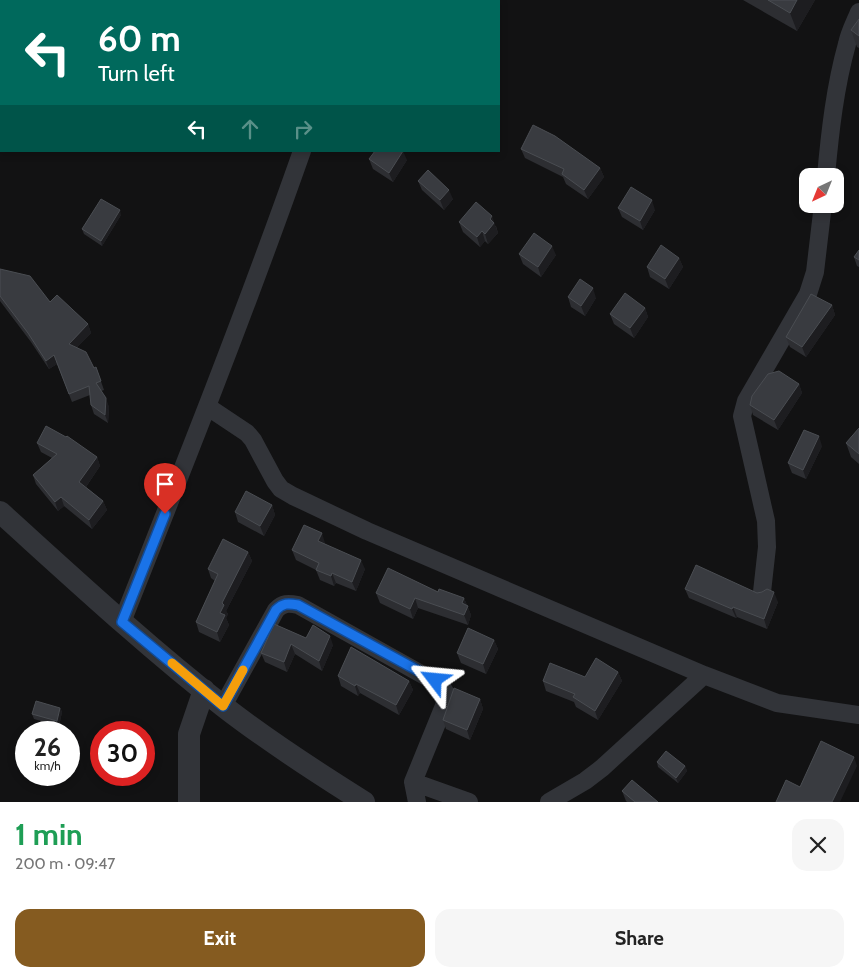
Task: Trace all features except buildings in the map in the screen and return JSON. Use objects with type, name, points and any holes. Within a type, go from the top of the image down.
[{"type":"street","points":[[827,168],[835,97],[847,42],[859,12]]},
{"type":"street","points":[[122,622],[208,407],[302,152]]},
{"type":"street","points":[[762,592],[767,547],[766,520],[742,416],[746,401],[808,294],[815,272],[822,213]]},
{"type":"street","points":[[208,407],[246,433],[253,440],[281,489],[293,496],[367,531],[704,675],[777,703],[859,715]]},
{"type":"street","points":[[0,512],[122,622],[223,706],[319,774],[364,802]]},
{"type":"street","points":[[223,706],[276,610],[281,604],[290,603],[298,605],[441,685],[445,692],[446,701],[413,782],[417,802]]},
{"type":"street","points":[[549,802],[602,768],[704,675]]},
{"type":"street","points":[[187,801],[189,734],[204,690]]},
{"type":"street","points":[[413,782],[469,802]]},
{"type":"slow traffic","points":[[172,663],[223,706],[243,670]]},
{"type":"route","points":[[165,514],[122,622],[223,706],[281,604],[290,603],[298,605],[435,680]]}]
